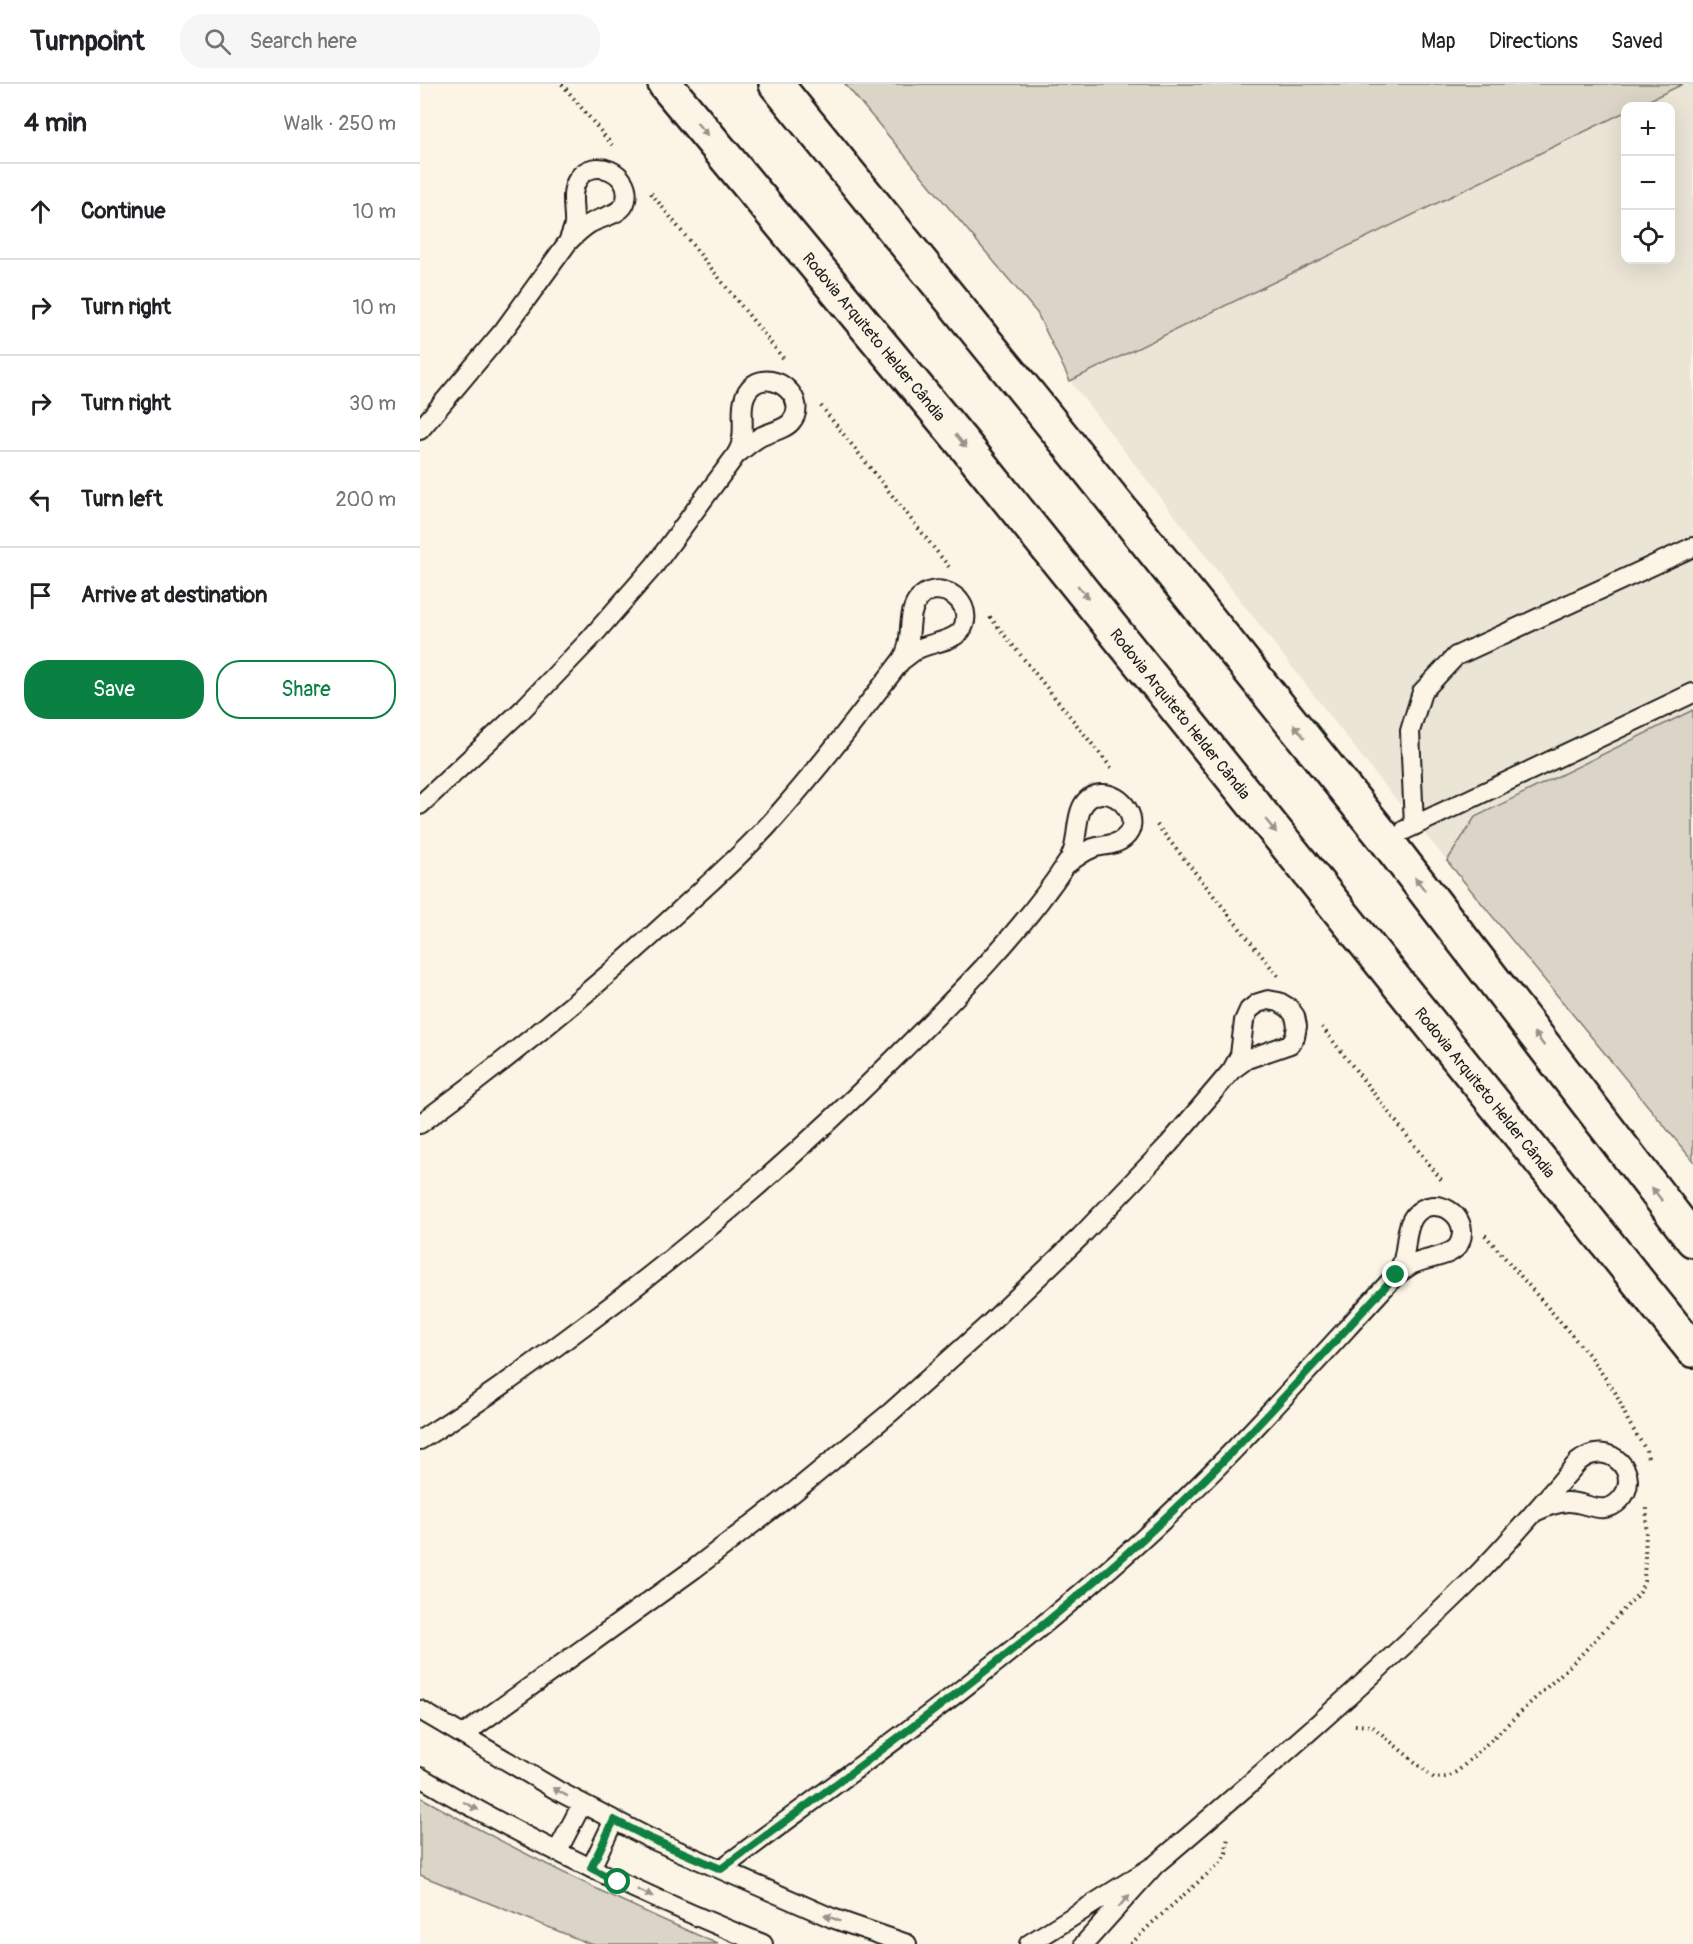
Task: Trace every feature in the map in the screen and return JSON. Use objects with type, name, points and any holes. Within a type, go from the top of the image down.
[{"type":"main road","name":"Rodovia Arquiteto Helder Cândia","points":[[665,84],[967,448],[1693,1350]]},
{"type":"main road","points":[[776,84],[1025,390],[1400,833],[1693,1240]]},
{"type":"lane","points":[[420,430],[504,330],[568,242]]},
{"type":"lane","points":[[420,805],[522,710],[590,639],[654,566],[736,455]]},
{"type":"lane","points":[[1400,833],[1410,731],[1422,692],[1456,656],[1693,547]]},
{"type":"lane","points":[[420,1124],[563,1013],[638,949],[710,882],[780,812],[901,662]]},
{"type":"lane","points":[[1400,833],[1693,693]]},
{"type":"lane","points":[[420,1440],[518,1375],[606,1310],[692,1242],[779,1167],[864,1089],[945,1008],[1023,923],[1066,865]]},
{"type":"lane","points":[[463,1736],[694,1569],[794,1492],[891,1412],[987,1326],[1080,1237],[1169,1143],[1232,1070]]},
{"type":"lane","points":[[721,1869],[1034,1633],[1126,1554],[1210,1474],[1396,1275]]},
{"type":"lane","points":[[1084,1944],[1155,1865],[1298,1743],[1476,1576],[1585,1456],[1604,1453],[1613,1456],[1626,1471],[1628,1480],[1626,1490],[1622,1498],[1614,1505],[1596,1509],[1568,1502],[1557,1503],[1535,1512]]},
{"type":"lane","points":[[420,1710],[582,1804],[649,1838],[832,1918],[907,1944]]},
{"type":"lane","points":[[420,1777],[591,1868],[763,1944]]},
{"type":"lane","points":[[557,1851],[582,1804]]},
{"type":"lane","points":[[591,1868],[614,1820]]},
{"type":"lane","points":[[1029,1944],[1155,1865]]},
{"type":"shaded area","points":[[845,84],[1683,84],[1645,102],[1621,102],[1621,114],[1070,381],[1037,313]]},
{"type":"shaded area","points":[[1683,84],[1693,84],[1693,1156],[1379,779],[1070,381],[1621,114],[1621,264],[1675,264],[1675,102],[1645,102]]},
{"type":"shaded area","points":[[1693,710],[1693,1161],[1447,861],[1475,817]]},
{"type":"shaded area","points":[[420,1797],[567,1875],[718,1944],[590,1944],[420,1875]]},
{"type":"route","points":[[618,1882],[591,1868],[614,1820],[721,1869],[1034,1633],[1126,1554],[1210,1474],[1396,1275]]}]
